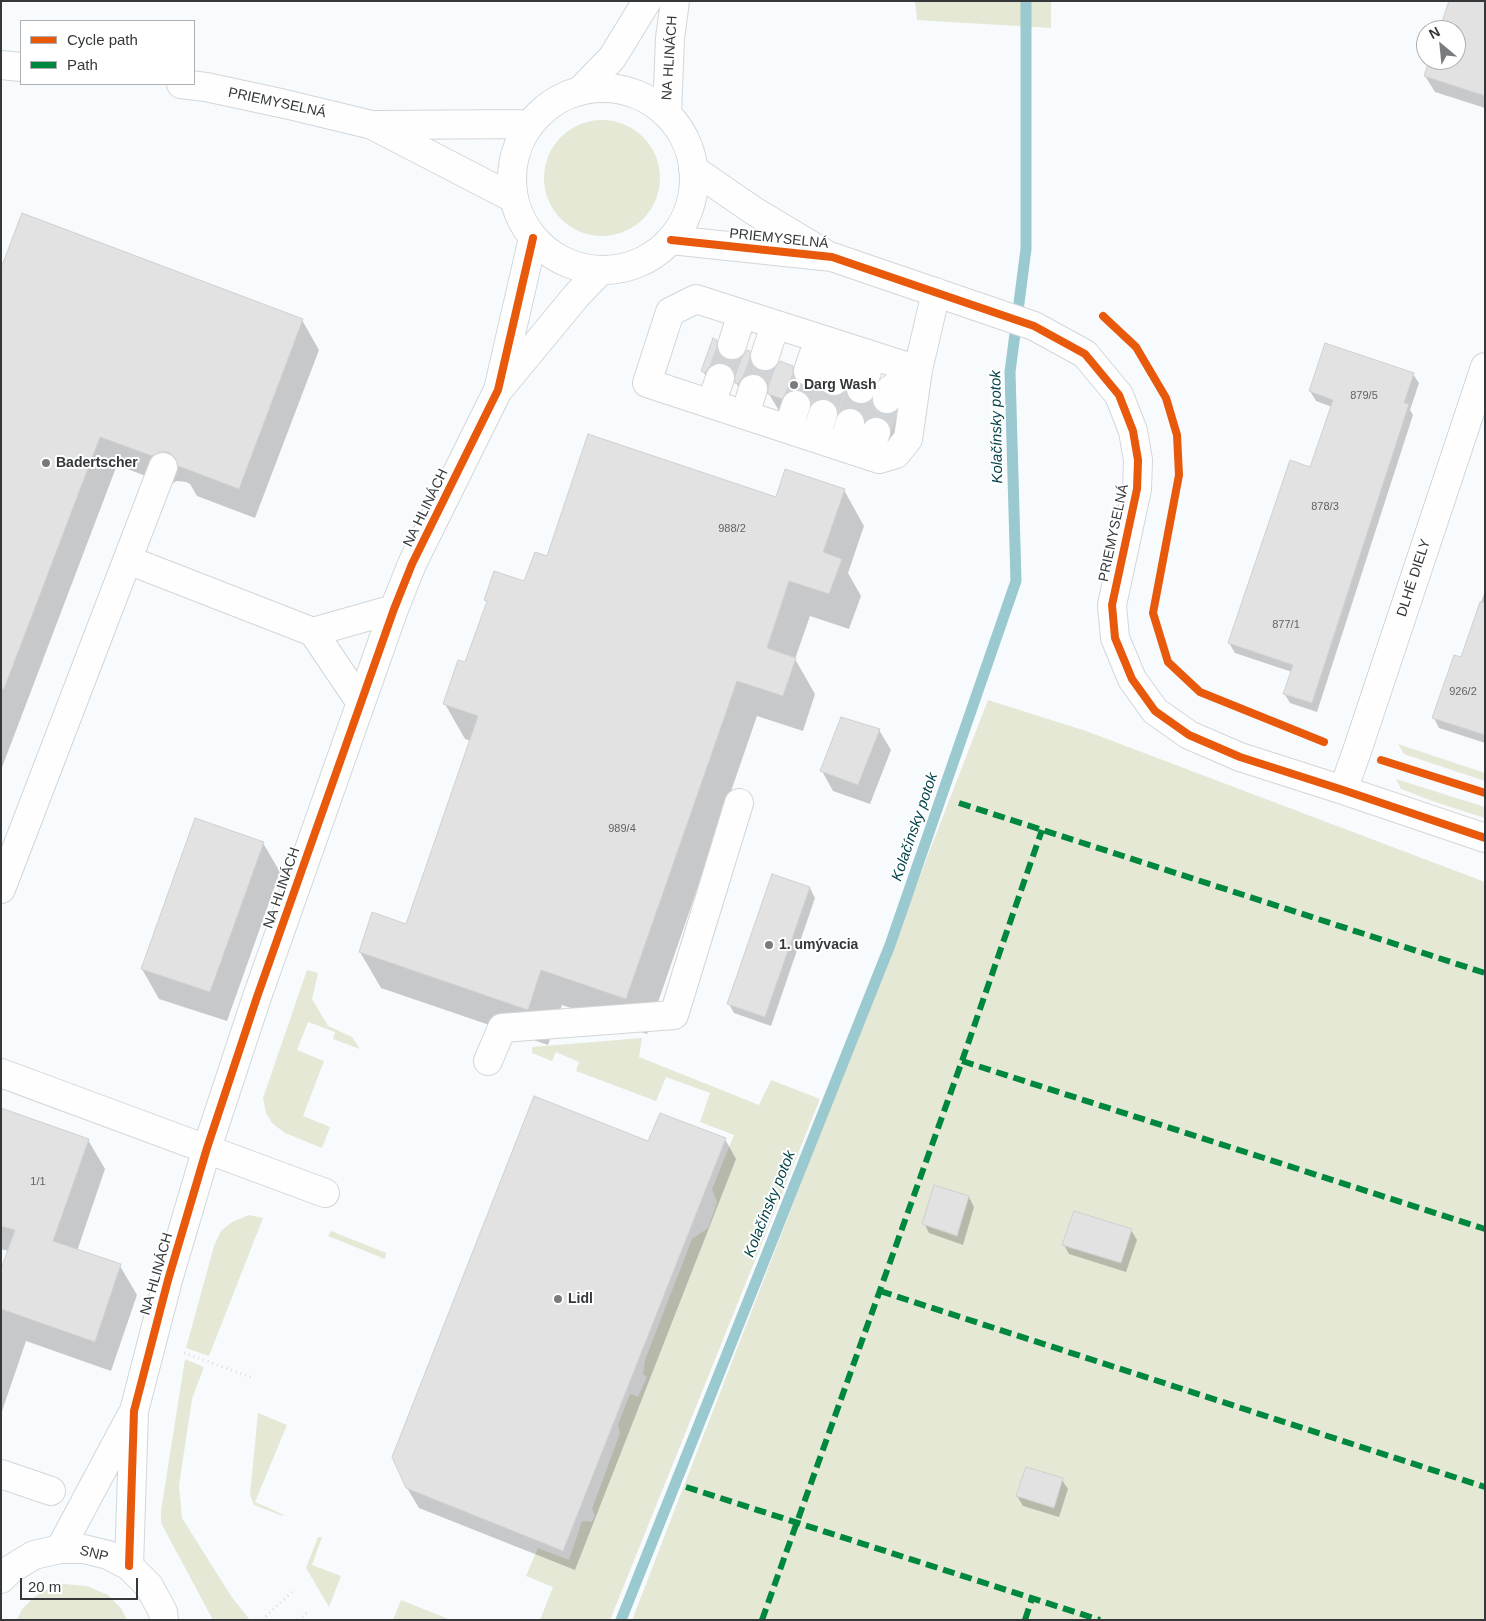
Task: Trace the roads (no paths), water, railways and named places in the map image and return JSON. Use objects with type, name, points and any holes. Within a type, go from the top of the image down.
[{"type":"street","points":[[581,90],[612,58],[648,1]]},
{"type":"street","name":"NA HLINÁCH","points":[[667,114],[670,38],[675,1]]},
{"type":"street","points":[[1,65],[20,67]]},
{"type":"street","name":"PRIEMYSELNÁ","points":[[189,85],[277,102],[372,125],[513,198]]},
{"type":"street","points":[[611,88],[641,97],[667,114],[685,139],[693,169],[693,194],[685,219],[671,240],[651,257],[627,267],[602,270],[575,266],[552,255],[533,238],[520,219],[513,198],[511,172],[517,147],[530,124],[552,103],[581,90],[611,88]]},
{"type":"street","name":"PRIEMYSELNÁ","points":[[372,125],[530,124]]},
{"type":"street","name":"PRIEMYSELNÁ","points":[[693,169],[754,211],[832,257],[1034,326],[1085,354],[1119,396],[1133,430],[1138,460],[1137,489],[1112,605],[1115,638],[1132,680],[1155,711],[1189,735],[1240,757],[1485,838]]},
{"type":"street","name":"NA HLINÁCH","points":[[129,1566],[134,1411],[168,1280],[207,1148],[257,997],[394,610],[412,564],[498,390],[533,238]]},
{"type":"street","name":"PRIEMYSELNÁ","points":[[671,240],[832,257]]},
{"type":"street","name":"NA HLINÁCH","points":[[498,390],[577,295],[602,270]]},
{"type":"street","points":[[918,370],[696,299],[670,312],[647,383],[745,415],[792,417],[859,439],[879,459],[896,454],[908,439],[918,370],[936,292]]},
{"type":"street","points":[[732,345],[742,314]]},
{"type":"street","points":[[764,356],[775,325]]},
{"type":"street","points":[[808,371],[819,339]]},
{"type":"street","points":[[834,381],[846,347]]},
{"type":"street","points":[[861,389],[872,356]]},
{"type":"street","name":"DLHÉ DIELY","points":[[1343,790],[1485,367]]},
{"type":"street","points":[[887,399],[890,390],[918,370]]},
{"type":"street","points":[[711,404],[720,378]]},
{"type":"street","points":[[745,415],[754,390]]},
{"type":"street","points":[[1,889],[163,467]]},
{"type":"street","points":[[128,560],[313,632],[361,703]]},
{"type":"street","points":[[313,632],[394,610]]},
{"type":"street","points":[[488,1061],[502,1028],[674,1015],[739,803]]},
{"type":"street","points":[[1,1073],[325,1193]]},
{"type":"street","name":"NA HLINÁCH","points":[[60,1549],[134,1411]]},
{"type":"street","points":[[1,1474],[51,1491]]},
{"type":"street","name":"SNP","points":[[1,1579],[11,1569],[34,1555],[60,1549],[84,1549],[108,1555],[129,1566],[149,1586],[163,1612],[164,1620]]},
{"type":"waterway","name":"Kolačínsky potok","points":[[621,1620],[890,945],[1016,581],[1010,372],[1026,249],[1026,1]]},
{"type":"tunnel","points":[[720,378],[732,345]]},
{"type":"tunnel","points":[[753,389],[765,356]]},
{"type":"tunnel","points":[[796,405],[808,371]]},
{"type":"tunnel","points":[[823,414],[834,381]]},
{"type":"tunnel","points":[[850,423],[861,389]]},
{"type":"tunnel","points":[[876,432],[887,399]]},
{"type":"place","name":"Darg Wash","points":[[794,385]]},
{"type":"place","name":"Badertscher","points":[[46,463]]},
{"type":"place","name":"1. umývacia","points":[[769,945]]},
{"type":"place","name":"Lidl","points":[[558,1299]]}]
